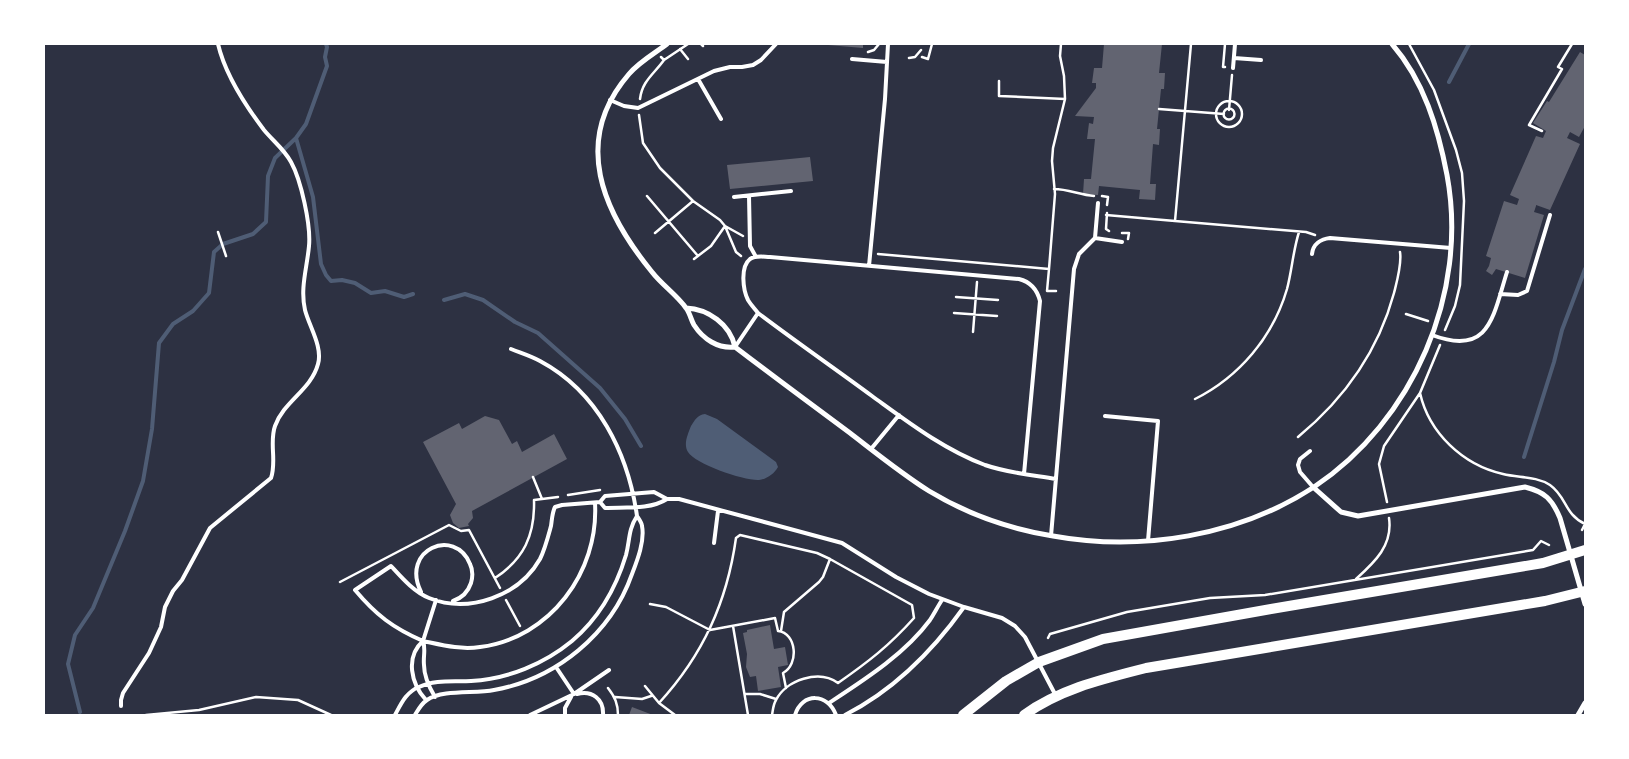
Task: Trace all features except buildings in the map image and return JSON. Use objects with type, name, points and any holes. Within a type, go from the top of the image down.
[{"type":"main road","points":[[964,715],[1006,682],[1038,662],[1102,639],[1543,563],[1585,550]]},
{"type":"main road","points":[[1024,715],[1056,696],[1099,680],[1146,668],[1546,601],[1584,591]]},
{"type":"street","points":[[667,44],[630,73],[610,100],[600,128],[598,172],[602,188],[622,228],[653,273],[686,308],[694,325],[704,336],[716,346],[726,348],[735,346]]},
{"type":"street","points":[[686,308],[705,311],[712,316],[729,332],[735,346],[929,491],[965,509],[1000,523],[1051,536],[1092,541],[1148,541],[1181,538],[1230,525],[1273,508],[1313,487],[1350,457],[1388,416],[1419,367],[1432,335],[1447,281],[1451,248],[1451,204],[1437,129],[1428,104],[1412,73],[1392,44]]},
{"type":"street","points":[[1313,487],[1341,512],[1358,516],[1525,487],[1542,492],[1555,506],[1584,591],[1585,604]]},
{"type":"street","points":[[1578,715],[1585,703]]},
{"type":"lane","points":[[121,706],[123,693],[148,653],[161,627],[164,606],[173,590],[182,580],[210,528],[271,478],[274,468],[272,440],[274,427],[280,415],[313,376],[319,362],[318,349],[305,309],[303,292],[309,237],[297,174],[279,144],[262,126],[231,78],[218,44]]},
{"type":"lane","points":[[610,100],[624,106],[638,108],[730,66],[742,67],[753,65],[761,60],[776,44]]},
{"type":"lane","points":[[869,266],[885,99],[888,44]]},
{"type":"lane","points":[[1233,68],[1235,44]]},
{"type":"lane","points":[[1234,58],[1261,60]]},
{"type":"lane","points":[[852,59],[887,62]]},
{"type":"lane","points":[[698,79],[721,118]]},
{"type":"lane","points":[[734,197],[791,191]]},
{"type":"lane","points":[[749,196],[750,246],[756,257]]},
{"type":"lane","points":[[1051,536],[1074,269],[1079,254],[1095,238],[1098,203]]},
{"type":"lane","points":[[1500,294],[1518,294],[1527,291],[1550,215]]},
{"type":"lane","points":[[1095,238],[1122,242]]},
{"type":"lane","points":[[1312,254],[1312,250],[1320,241],[1338,238],[1451,248]]},
{"type":"lane","points":[[1024,474],[1040,301],[1034,288],[1026,280],[756,257],[750,259],[745,266],[744,286],[748,300],[758,313],[899,416],[935,441],[984,464],[1001,470],[1024,474],[1056,479]]},
{"type":"lane","points":[[1432,335],[1458,342],[1478,336],[1486,328],[1494,314],[1506,272]]},
{"type":"lane","points":[[735,346],[758,313]]},
{"type":"lane","points":[[415,715],[426,700],[435,697],[502,688],[530,680],[556,667],[573,655],[592,637],[612,613],[623,595],[639,550],[642,526],[637,516],[633,493],[620,450],[600,415],[589,400],[557,372],[540,361],[511,350]]},
{"type":"lane","points":[[872,449],[899,416]]},
{"type":"lane","points":[[1105,416],[1158,421],[1148,541]]},
{"type":"lane","points":[[1310,451],[1300,459],[1298,465],[1300,472],[1313,487]]},
{"type":"lane","points":[[667,498],[658,504],[636,506],[605,508],[598,503],[555,508],[547,542],[530,574],[518,585],[503,593],[473,603],[445,602],[422,594],[401,578],[391,566],[355,590],[369,607],[386,622],[423,641],[451,647],[478,647],[500,643],[524,633],[537,625],[554,611],[564,599],[584,567],[594,532],[598,503],[605,496],[657,492],[667,498],[842,544],[896,577],[942,600],[1002,618],[1016,626],[1025,637],[1056,696]]},
{"type":"lane","points":[[714,543],[718,511]]},
{"type":"lane","points":[[395,715],[405,697],[417,687],[444,681],[473,681],[509,674],[545,659],[563,648],[594,618],[613,588],[626,555],[631,526],[637,516]]},
{"type":"lane","points":[[422,594],[415,577],[416,567],[420,559],[426,551],[433,547],[450,546],[459,550],[467,557],[472,566],[473,576],[468,590],[462,596],[455,601],[445,602]]},
{"type":"lane","points":[[426,700],[417,687],[413,674],[413,657],[415,648],[423,641],[436,600]]},
{"type":"lane","points":[[829,703],[880,668],[898,653],[929,620],[942,600]]},
{"type":"lane","points":[[845,715],[894,685],[932,648],[964,607]]},
{"type":"lane","points":[[423,641],[426,650],[424,667],[428,684],[435,697]]},
{"type":"lane","points":[[556,667],[574,694]]},
{"type":"lane","points":[[530,715],[574,694],[609,670]]},
{"type":"lane","points":[[565,715],[568,700],[574,694],[588,692],[594,695],[602,704],[603,715]]},
{"type":"lane","points":[[795,715],[801,703],[809,699],[818,698],[829,703],[836,715]]},
{"type":"path","points":[[688,44],[664,60],[646,80],[641,90],[638,108],[640,134],[647,150],[660,168],[693,201],[720,220],[725,226],[739,256],[750,259]]},
{"type":"path","points":[[922,57],[928,59],[932,44]]},
{"type":"path","points":[[1056,291],[1047,291],[1055,194],[1052,161],[1053,148],[1065,99],[1064,76],[1060,56],[1061,44]]},
{"type":"path","points":[[1175,221],[1191,44]]},
{"type":"path","points":[[1356,579],[1379,557],[1386,546],[1389,529],[1388,510],[1379,464],[1384,446],[1420,393],[1429,374],[1455,306],[1460,285],[1464,200],[1462,173],[1456,150],[1434,90],[1409,44]]},
{"type":"path","points":[[1542,131],[1529,125],[1562,69],[1558,67],[1572,44]]},
{"type":"path","points":[[680,49],[688,59]]},
{"type":"path","points":[[910,58],[915,57],[921,50]]},
{"type":"path","points":[[658,51],[664,60]]},
{"type":"path","points":[[1229,109],[1233,68]]},
{"type":"path","points":[[999,81],[999,96],[1065,99]]},
{"type":"path","points":[[1230,102],[1237,104],[1242,115],[1238,123],[1225,127],[1218,121],[1216,113],[1220,105],[1230,102]]},
{"type":"path","points":[[1159,109],[1224,114]]},
{"type":"path","points":[[1224,114],[1224,111],[1229,109]]},
{"type":"path","points":[[1229,109],[1232,110],[1234,115]]},
{"type":"path","points":[[1224,114],[1224,118],[1229,119]]},
{"type":"path","points":[[1229,119],[1233,118],[1234,115],[1242,115]]},
{"type":"path","points":[[1229,119],[1229,127]]},
{"type":"path","points":[[648,196],[698,256]]},
{"type":"path","points":[[655,234],[693,201]]},
{"type":"path","points":[[1106,215],[1299,232],[1314,234],[1320,241]]},
{"type":"path","points":[[725,226],[744,237],[750,246]]},
{"type":"path","points":[[694,259],[711,246],[725,226]]},
{"type":"path","points":[[218,232],[226,256]]},
{"type":"path","points":[[1195,399],[1210,391],[1232,374],[1256,350],[1271,328],[1286,290],[1292,255],[1299,232]]},
{"type":"path","points":[[1298,437],[1328,411],[1351,384],[1375,343],[1392,300],[1398,276],[1401,253],[1391,252]]},
{"type":"path","points":[[870,254],[1049,269]]},
{"type":"path","points":[[973,332],[979,263]]},
{"type":"path","points":[[956,297],[998,300]]},
{"type":"path","points":[[954,313],[997,316]]},
{"type":"path","points":[[1420,393],[1429,421],[1457,452],[1467,460],[1501,474],[1541,480],[1552,486],[1571,514],[1585,524],[1582,530]]},
{"type":"path","points":[[533,477],[542,499]]},
{"type":"path","points":[[340,582],[449,525],[461,531],[469,530],[524,633]]},
{"type":"path","points":[[659,703],[685,671],[710,630],[723,599],[732,564],[736,538],[740,535],[817,553],[830,558],[912,605],[914,618],[876,656],[838,683],[815,676],[803,679],[786,688],[776,698],[772,715]]},
{"type":"path","points":[[1048,638],[1050,634],[1064,629],[1127,612],[1210,598],[1265,595],[1533,550],[1541,541],[1549,545]]},
{"type":"path","points":[[781,631],[784,612],[819,582],[823,577],[830,558]]},
{"type":"path","points":[[650,604],[666,608],[710,630],[775,618],[778,631],[781,631],[788,637],[794,655],[789,670],[783,672]]},
{"type":"path","points":[[734,626],[748,715]]},
{"type":"path","points":[[782,668],[786,688]]},
{"type":"path","points":[[645,686],[659,703],[674,715]]},
{"type":"path","points":[[608,688],[618,704],[618,715]]},
{"type":"path","points":[[745,694],[760,694],[776,698]]},
{"type":"path","points":[[146,715],[199,710],[256,696],[298,700],[331,715]]},
{"type":"path","points":[[615,697],[642,699],[652,696]]},
{"type":"water","points":[[705,414],[717,419],[776,462],[778,467],[776,470],[765,479],[752,480],[721,471],[692,457],[687,449],[687,436],[695,420],[700,415]]},
{"type":"waterway","points":[[80,712],[68,664],[75,635],[93,608],[125,531],[143,481],[152,429],[159,343],[173,324],[193,311],[209,293],[214,252],[223,244],[253,234],[266,222],[268,176],[275,158],[296,138],[306,124],[327,66],[325,57],[326,44]]},
{"type":"waterway","points":[[1449,82],[1469,44]]},
{"type":"waterway","points":[[296,138],[313,197],[321,264],[326,275],[331,281],[342,280],[355,283],[371,293],[385,291],[404,297],[413,294]]},
{"type":"waterway","points":[[1524,457],[1554,362],[1562,330],[1585,269]]},
{"type":"waterway","points":[[444,300],[465,294],[483,300],[515,322],[538,333],[600,388],[625,419],[641,446]]}]
